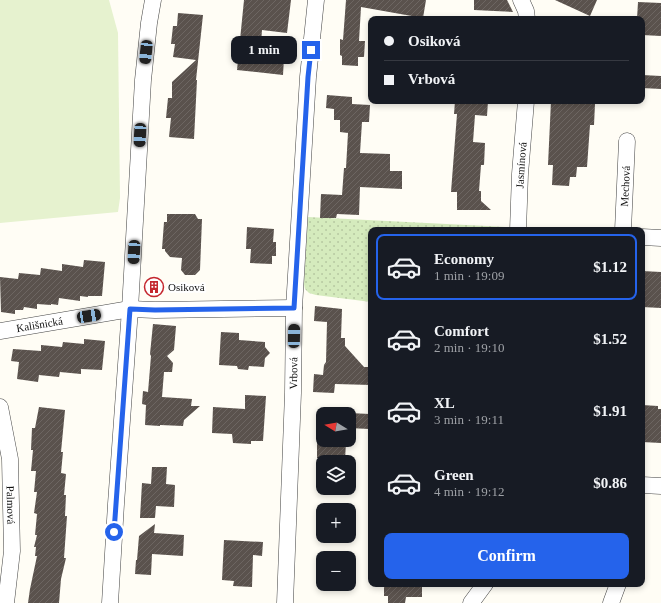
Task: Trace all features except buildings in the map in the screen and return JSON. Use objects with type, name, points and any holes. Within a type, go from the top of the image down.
[{"type":"street","points":[[110,603],[130,309],[143,80],[148,23],[153,0]]},
{"type":"street","name":"Vrbová","points":[[285,603],[294,308],[308,77],[316,0]]},
{"type":"street","points":[[521,0],[527,16]]},
{"type":"street","name":"Jasmínová","points":[[518,227],[520,174],[526,104]]},
{"type":"street","name":"Mechová","points":[[623,227],[627,141]]},
{"type":"street","points":[[645,237],[661,238]]},
{"type":"street","name":"Kališnická","points":[[0,331],[130,309],[294,308]]},
{"type":"street","name":"Palmová","points":[[0,407],[10,459],[12,551],[6,603]]},
{"type":"street","points":[[645,485],[661,486]]},
{"type":"street","points":[[471,603],[483,587]]},
{"type":"street","points":[[611,603],[617,587]]},
{"type":"green space","points":[[0,0],[109,0],[118,33],[120,198],[118,212],[0,223]]},
{"type":"green space","points":[[308,217],[506,227],[368,227],[368,302],[316,295],[309,293],[305,289],[304,284]]},
{"type":"place","name":"Osiková","points":[[154,287]]},
{"type":"route","points":[[114,532],[130,309],[294,308],[308,77],[311,50]]}]
